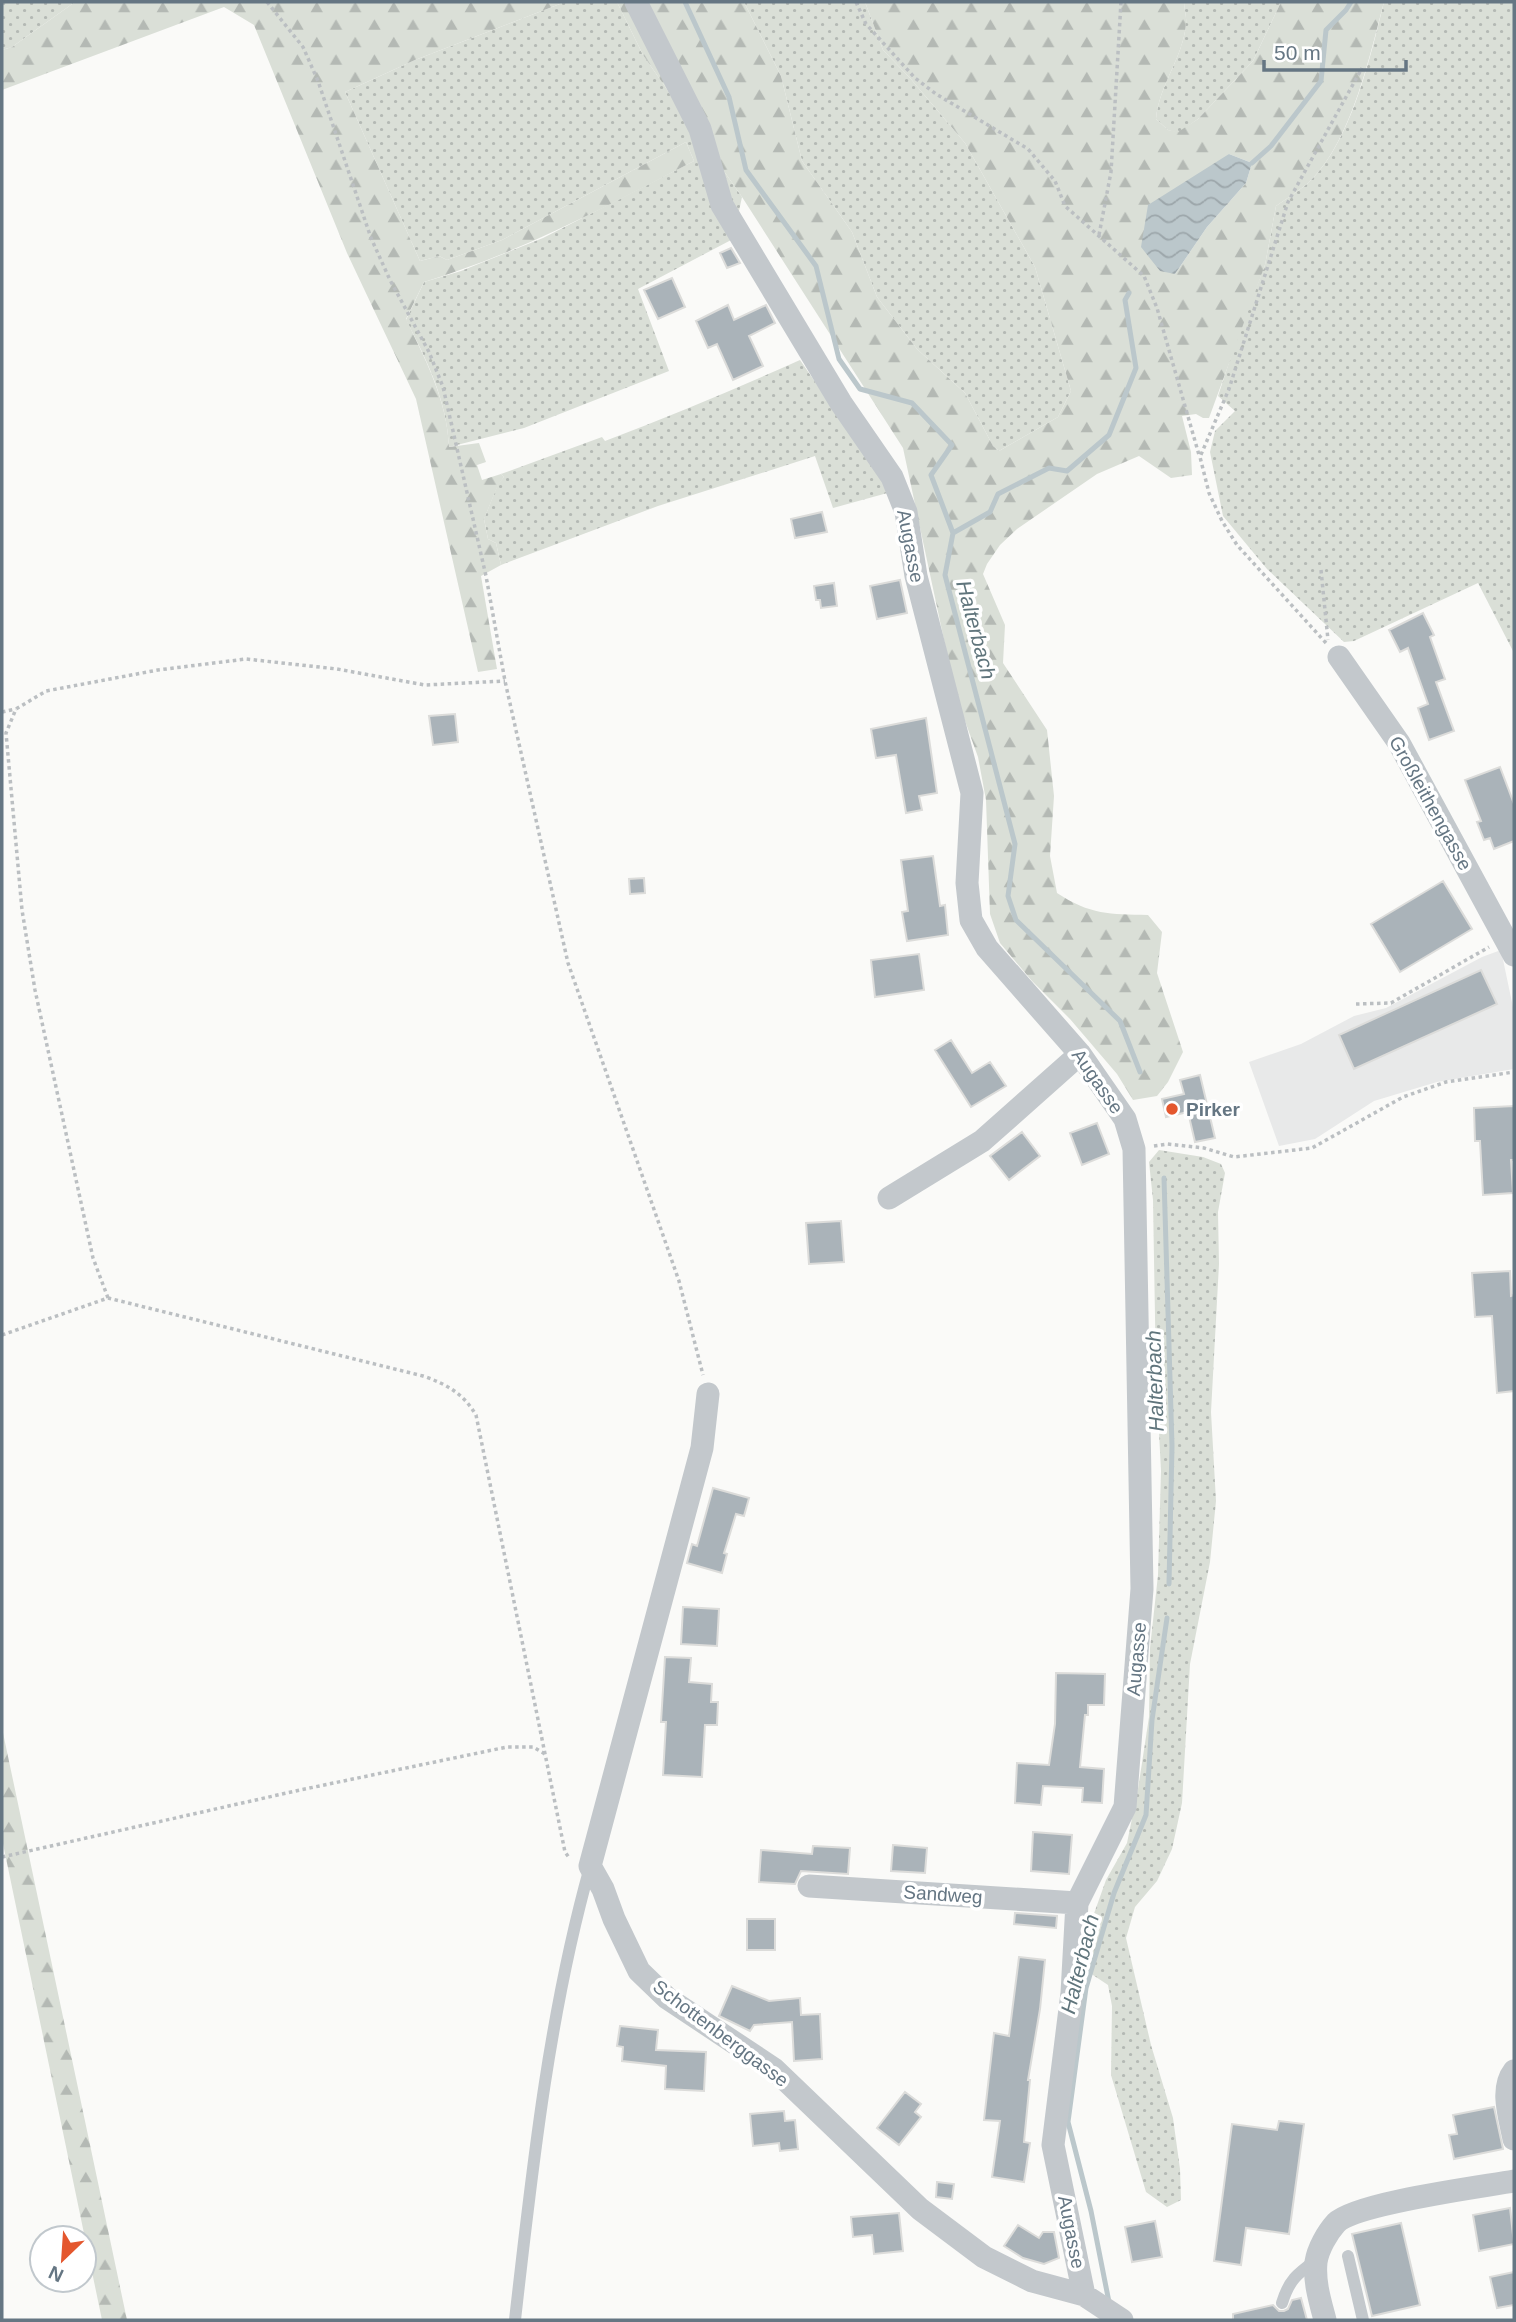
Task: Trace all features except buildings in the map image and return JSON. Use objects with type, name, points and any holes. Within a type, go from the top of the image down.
[{"type":"street","name":"Augasse","points":[[636,2],[700,129],[722,205],[841,403],[892,477],[906,512],[916,576],[972,793],[967,883],[971,919],[988,947],[1080,1054],[1125,1119],[1134,1149],[1142,1589],[1125,1807],[1077,1903],[1072,1993],[1053,2146],[1089,2298]]},
{"type":"street","name":"Großleithengasse","points":[[1339,657],[1399,743],[1511,949]]},
{"type":"street","points":[[889,1198],[982,1141],[1080,1054]]},
{"type":"street","points":[[590,1866],[702,1448],[708,1394]]},
{"type":"street","name":"Schottenberggasse","points":[[590,1866],[639,1971],[667,1998],[774,2069],[920,2209],[984,2257],[1031,2281],[1089,2298]]},
{"type":"street","name":"Sandweg","points":[[809,1886],[1077,1903]]},
{"type":"street","points":[[1514,2071],[1508,2079],[1507,2103],[1514,2138]]},
{"type":"street","points":[[1325,2320],[1316,2282],[1316,2260],[1337,2222],[1364,2209],[1514,2181]]},
{"type":"street","points":[[1089,2298],[1122,2320]]},
{"type":"lane","points":[[515,2320],[531,2183],[556,2022],[579,1906],[590,1866]]},
{"type":"lane","points":[[1348,2256],[1363,2320]]},
{"type":"lane","points":[[1282,2302],[1287,2286],[1297,2274],[1316,2260]]},
{"type":"path","points":[[267,2],[303,47],[318,81],[371,238],[390,280],[429,352],[443,387],[568,963],[679,1281],[708,1394]]},
{"type":"path","points":[[856,2],[866,24],[915,78],[936,94],[1028,149],[1055,181],[1065,206],[1144,276],[1157,308],[1209,493],[1222,521],[1237,545],[1329,646],[1321,570]]},
{"type":"path","points":[[1099,234],[1111,172],[1121,2]]},
{"type":"path","points":[[1200,457],[1229,389],[1288,202],[1362,68]]},
{"type":"path","points":[[2,712],[16,709],[46,691],[158,670],[246,659],[337,669],[425,685],[505,681]]},
{"type":"path","points":[[16,709],[6,733],[22,911],[35,990],[93,1258],[108,1298]]},
{"type":"path","points":[[1356,1004],[1391,1003],[1490,947],[1511,949]]},
{"type":"path","points":[[1167,1144],[1204,1148],[1234,1157],[1312,1148],[1403,1097],[1446,1082],[1514,1072]]},
{"type":"path","points":[[2,1335],[108,1298],[423,1376],[456,1390],[476,1415],[565,1852],[574,1862],[590,1866]]},
{"type":"path","points":[[2,1857],[287,1793],[507,1748],[533,1747],[545,1754]]},
{"type":"shaded area","points":[[1501,950],[1514,1012],[1514,1069],[1437,1082],[1374,1101],[1315,1139],[1279,1146],[1249,1062],[1301,1044],[1354,1016],[1386,1008],[1482,957]]},
{"type":"green space","points":[[2,2],[75,2],[12,47],[2,50]]},
{"type":"green space","points":[[75,2],[565,2],[415,60],[345,92],[420,261],[439,256],[447,260],[502,240],[686,142],[694,161],[528,243],[424,282],[406,319],[440,397],[449,447],[479,443],[486,462],[477,465],[482,480],[501,474],[504,477],[484,519],[488,539],[496,543],[501,565],[481,576],[497,669],[478,672],[416,399],[347,253],[254,25],[224,7],[2,90],[2,50],[12,47]]},
{"type":"green space","points":[[565,2],[617,2],[643,55],[742,197],[733,239],[638,289],[669,371],[524,428],[449,447],[440,397],[406,320],[424,282],[461,271],[543,238],[694,161],[686,142],[502,240],[447,260],[439,256],[420,261],[345,92],[415,60]]},
{"type":"green space","points":[[617,2],[744,2],[781,76],[802,161],[852,232],[877,297],[917,349],[965,393],[993,446],[999,451],[1058,417],[1071,391],[1035,267],[965,143],[883,50],[865,2],[1184,2],[1184,36],[1156,119],[1168,130],[1178,132],[1198,119],[1253,61],[1281,2],[1384,2],[1356,99],[1335,147],[1307,184],[1276,206],[1265,265],[1209,418],[1196,414],[1182,416],[1191,452],[1192,475],[1171,478],[1139,456],[1097,474],[1017,529],[1000,545],[983,574],[1005,625],[1003,663],[1047,730],[1054,796],[1050,856],[1057,893],[1080,906],[1101,912],[1148,915],[1162,932],[1157,973],[1183,1052],[1168,1082],[1157,1096],[1133,1100],[1117,1074],[1000,943],[990,914],[986,800],[978,757],[956,696],[903,448],[742,197],[643,55]],"holes":[[[1229,154],[1252,163],[1246,183],[1207,227],[1175,274]]]},
{"type":"green space","points":[[744,2],[865,2],[883,50],[965,143],[1035,267],[1071,391],[1058,417],[999,451],[993,446],[965,393],[917,349],[877,297],[852,232],[802,161],[781,76]]},
{"type":"green space","points":[[1184,2],[1281,2],[1253,61],[1198,119],[1178,133],[1168,130],[1156,119],[1184,36]]},
{"type":"green space","points":[[1384,2],[1514,2],[1514,653],[1478,583],[1354,641],[1344,642],[1267,569],[1223,516],[1210,452],[1215,431],[1235,411],[1218,396],[1265,265],[1276,206],[1307,184],[1336,147],[1357,99]]},
{"type":"green space","points":[[800,360],[891,492],[833,508],[815,456],[658,506],[501,565],[496,543],[488,539],[484,519],[498,484],[504,477],[501,474],[602,437],[605,441]]},
{"type":"green space","points":[[1159,1150],[1203,1157],[1221,1164],[1225,1173],[1218,1212],[1219,1264],[1211,1412],[1216,1501],[1210,1562],[1190,1664],[1182,1803],[1172,1849],[1157,1881],[1135,1907],[1126,1938],[1151,2045],[1173,2118],[1181,2200],[1167,2207],[1146,2192],[1111,2075],[1112,2006],[1108,1985],[1087,1971],[1086,1936],[1106,1880],[1127,1843],[1149,1717],[1150,1648],[1158,1575],[1161,1471],[1156,1375],[1153,1200],[1149,1162]]},
{"type":"green space","points":[[2,1728],[127,2320],[102,2320],[97,2294],[98,2224],[82,2224],[2,1839]]},
{"type":"water","points":[[1229,154],[1252,163],[1246,183],[1207,227],[1175,274],[1160,271],[1141,247],[1148,205]]},
{"type":"waterway","name":"Halterbach","points":[[685,2],[729,97],[746,170],[816,266],[839,359],[860,389],[912,403],[952,445],[931,475],[953,533],[945,575],[1015,844],[1008,896],[1016,920],[1120,1021],[1140,1072]]},
{"type":"waterway","points":[[1252,163],[1271,146],[1321,81],[1326,30],[1351,2]]},
{"type":"waterway","points":[[953,533],[990,512],[998,494],[1049,468],[1067,471],[1109,435],[1136,368],[1125,300],[1129,293]]},
{"type":"waterway","name":"Halterbach","points":[[1164,1178],[1172,1446],[1169,1584]]},
{"type":"waterway","name":"Halterbach","points":[[1109,2302],[1091,2211],[1068,2122],[1086,1988],[1114,1893],[1146,1815],[1152,1720],[1167,1618]]},
{"type":"place","name":"Pirker","points":[[1172,1109]]}]
